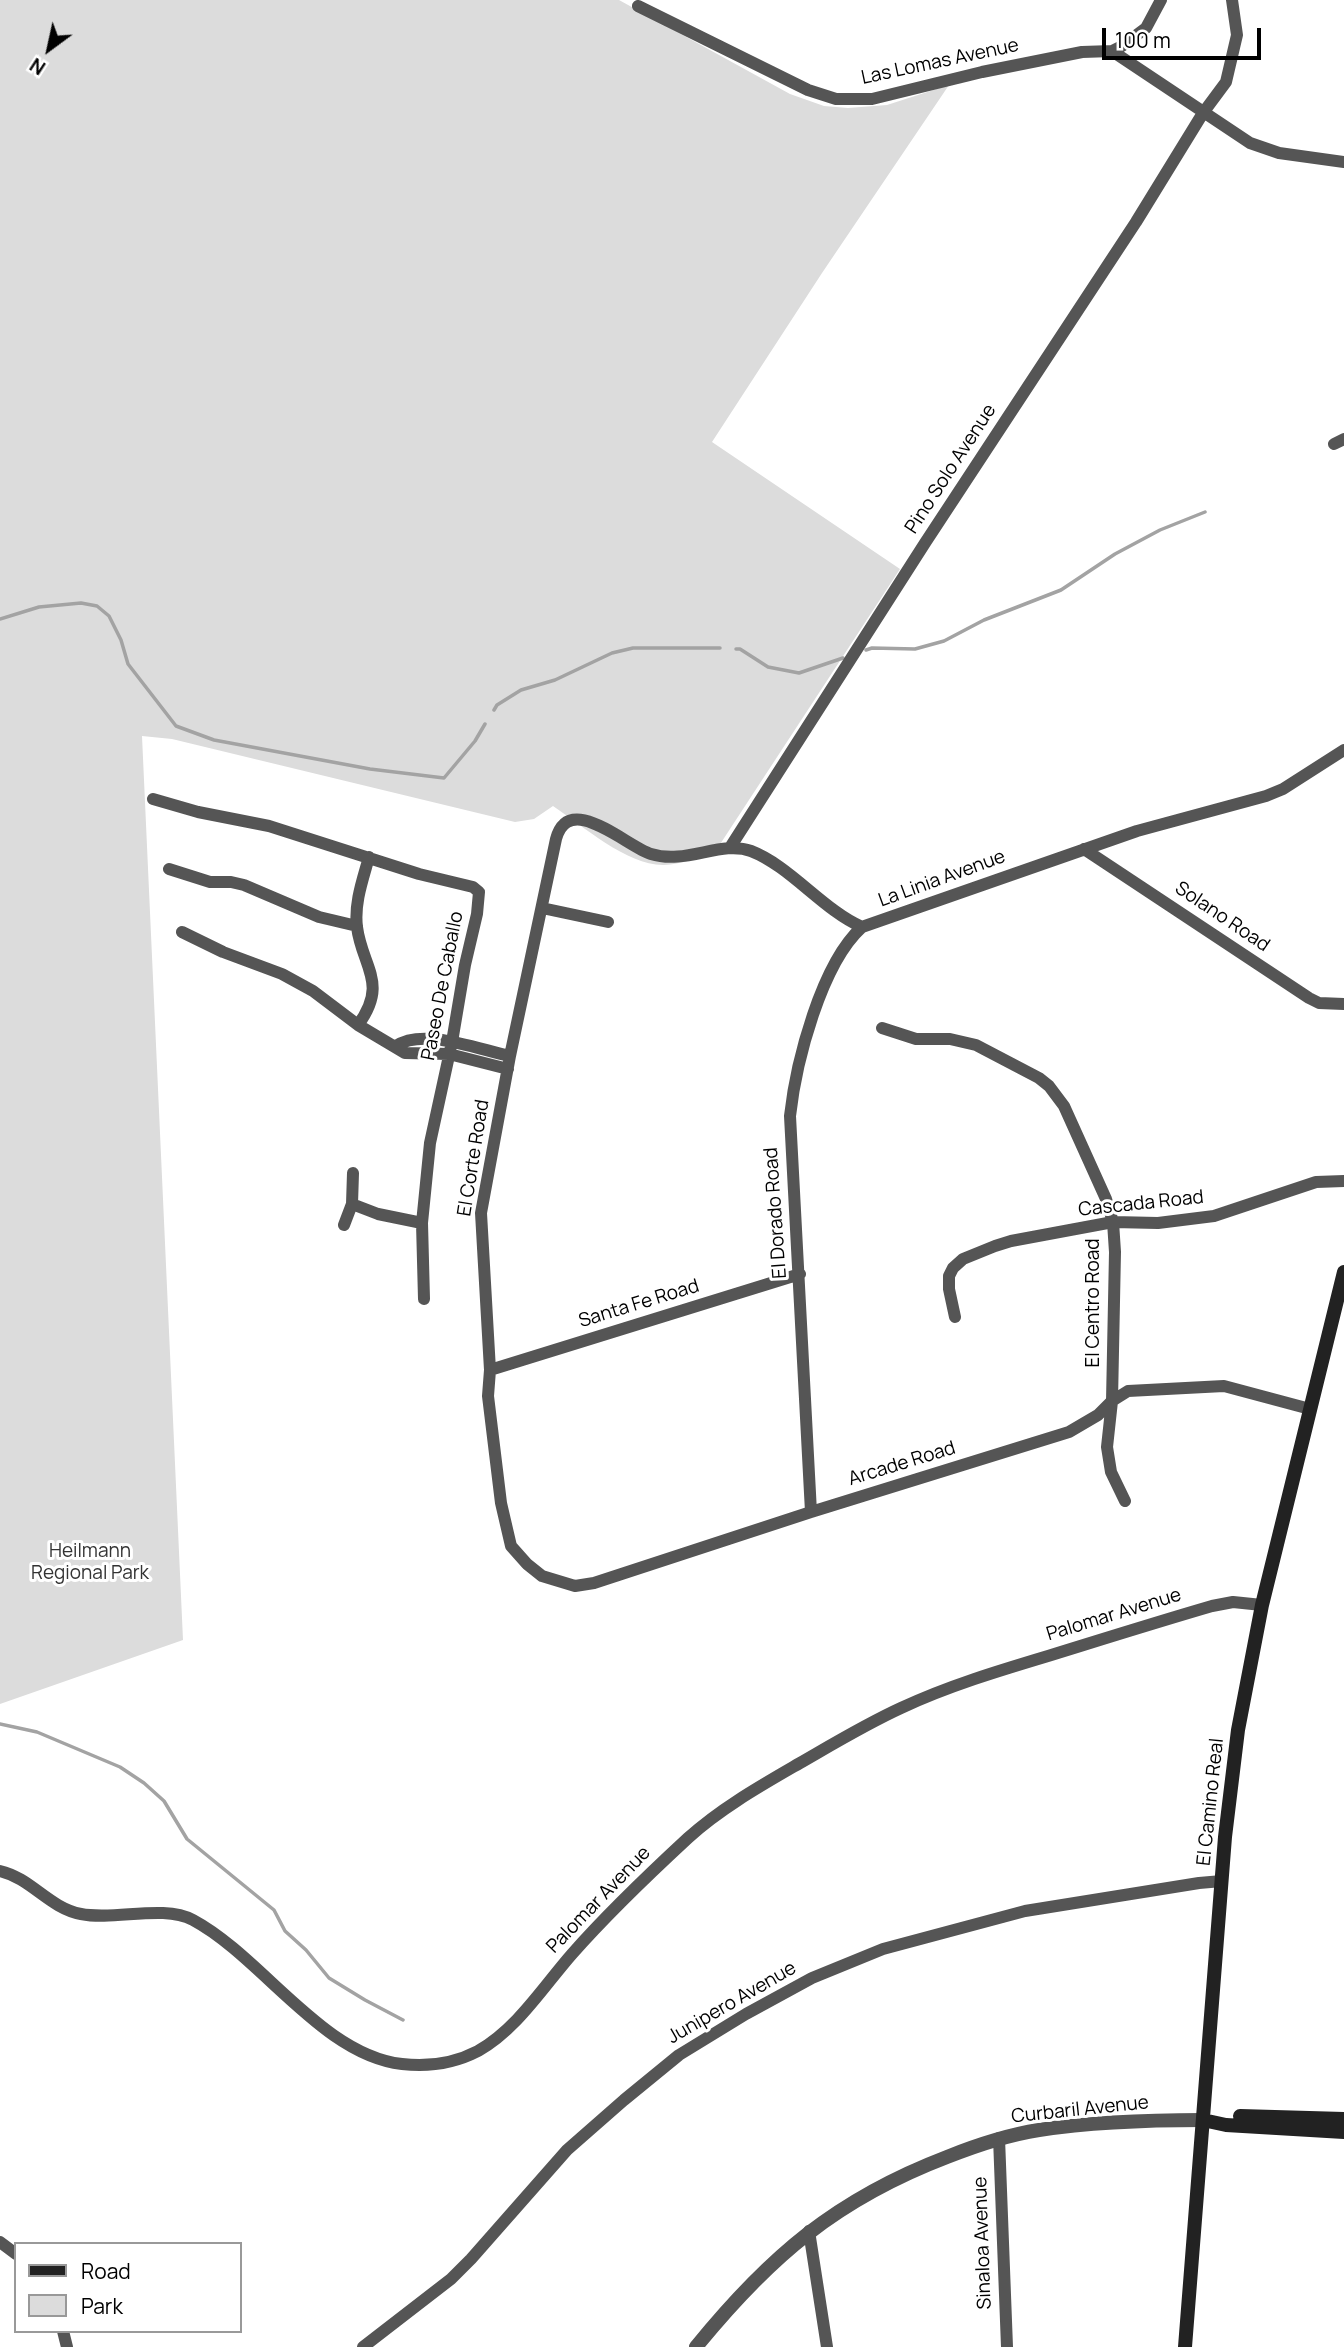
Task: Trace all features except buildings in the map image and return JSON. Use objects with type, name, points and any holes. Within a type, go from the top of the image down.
[{"type":"main road","name":"El Camino Real","points":[[1185,2347],[1222,1881],[1238,1730],[1262,1605],[1344,1272]]},
{"type":"main road","name":"Curbaril Avenue","points":[[1203,2120],[1227,2116],[1344,2119]]},
{"type":"main road","name":"Curbaril Avenue","points":[[1203,2120],[1344,2132]]},
{"type":"street","points":[[1161,0],[1146,28],[1112,51],[1250,143],[1279,153],[1344,162]]},
{"type":"street","name":"Pino Solo Avenue","points":[[731,846],[1136,222],[1203,113],[1226,82],[1234,58],[1237,35],[1232,0]]},
{"type":"street","name":"Las Lomas Avenue","points":[[638,6],[795,85],[836,99],[872,99],[982,72],[1082,52],[1112,51]]},
{"type":"street","name":"La Linia Avenue","points":[[731,846],[764,857],[839,914],[862,927],[1084,849],[1169,822],[1266,796],[1283,789],[1344,750]]},
{"type":"street","name":"Paseo De Caballo","points":[[153,799],[198,812],[269,826],[419,874],[473,887],[479,892],[451,1048],[429,1143],[422,1223],[424,1299]]},
{"type":"street","name":"El Corte Road","points":[[511,1546],[501,1503],[488,1396],[490,1370],[481,1213],[509,1062],[559,830],[566,824],[592,821],[637,848],[661,856],[687,856],[731,846]]},
{"type":"street","name":"Solano Road","points":[[1084,849],[1309,998],[1319,1003],[1344,1004]]},
{"type":"street","points":[[358,1025],[368,1009],[372,985],[370,965],[357,926],[360,887],[369,857]]},
{"type":"street","points":[[169,869],[210,882],[244,885],[319,917],[357,926]]},
{"type":"street","points":[[542,908],[608,922]]},
{"type":"street","name":"El Dorado Road","points":[[811,1512],[800,1274],[790,1132],[793,1096],[815,1012],[828,976],[850,938],[862,927]]},
{"type":"street","points":[[182,932],[223,952],[282,974],[313,991],[358,1025],[396,1046],[404,1040],[509,1062]]},
{"type":"street","name":"El Centro Road","points":[[882,1028],[916,1039],[950,1039],[976,1045],[1039,1078],[1049,1086],[1064,1106],[1106,1199],[1113,1222],[1115,1252],[1112,1401],[1108,1447],[1111,1472],[1125,1501]]},
{"type":"street","points":[[344,1225],[352,1204],[353,1173]]},
{"type":"street","name":"Cascada Road","points":[[955,1317],[949,1276],[953,1268],[963,1259],[1011,1241],[1113,1222],[1158,1223],[1204,1218],[1316,1182],[1344,1181]]},
{"type":"street","points":[[352,1204],[377,1214],[422,1223]]},
{"type":"street","name":"Santa Fe Road","points":[[490,1370],[800,1274]]},
{"type":"street","name":"Arcade Road","points":[[511,1546],[542,1576],[575,1586],[607,1579],[1069,1432],[1098,1415],[1112,1401],[1128,1391],[1224,1386],[1310,1409]]},
{"type":"street","name":"Palomar Avenue","points":[[0,1871],[20,1878],[55,1905],[82,1914],[99,1917],[163,1914],[186,1917],[220,1938],[318,2022],[359,2050],[398,2064],[432,2065],[447,2062],[480,2050],[516,2020],[573,1952],[629,1893],[693,1834],[756,1788],[825,1749],[901,1708],[972,1679],[1212,1606],[1233,1602],[1262,1605]]},
{"type":"street","name":"Junipero Avenue","points":[[363,2347],[451,2279],[567,2150],[678,2054],[811,1978],[883,1949],[1025,1911],[1222,1881]]},
{"type":"street","name":"Curbaril Avenue","points":[[696,2347],[755,2280],[810,2231],[855,2200],[901,2175],[999,2138],[1039,2130],[1203,2120]]},
{"type":"street","name":"Sinaloa Avenue","points":[[999,2138],[1007,2347]]},
{"type":"street","points":[[810,2231],[827,2347]]},
{"type":"green space","name":"Heilmann Regional Park","points":[[0,0],[619,0],[790,94],[824,106],[848,108],[887,105],[949,85],[712,442],[900,569],[713,855],[664,865],[650,864],[621,852],[553,806],[534,819],[515,822],[172,739],[142,736],[183,1640],[0,1704]]},
{"type":"waterway","points":[[866,650],[915,649],[944,641],[984,620],[1061,590],[1115,554],[1160,530],[1205,512]]},
{"type":"waterway","points":[[0,619],[39,607],[81,603],[97,606],[109,616],[121,640],[128,664],[176,726],[214,740],[370,769],[444,778],[475,741],[485,724]]},
{"type":"waterway","points":[[494,710],[497,705],[521,690],[555,680],[612,653],[633,648],[720,648]]},
{"type":"waterway","points":[[736,649],[768,667],[799,673],[843,658]]},
{"type":"waterway","points":[[0,1724],[37,1732],[120,1767],[144,1783],[164,1801],[187,1839],[274,1910],[285,1931],[306,1950],[329,1978],[403,2020]]}]
